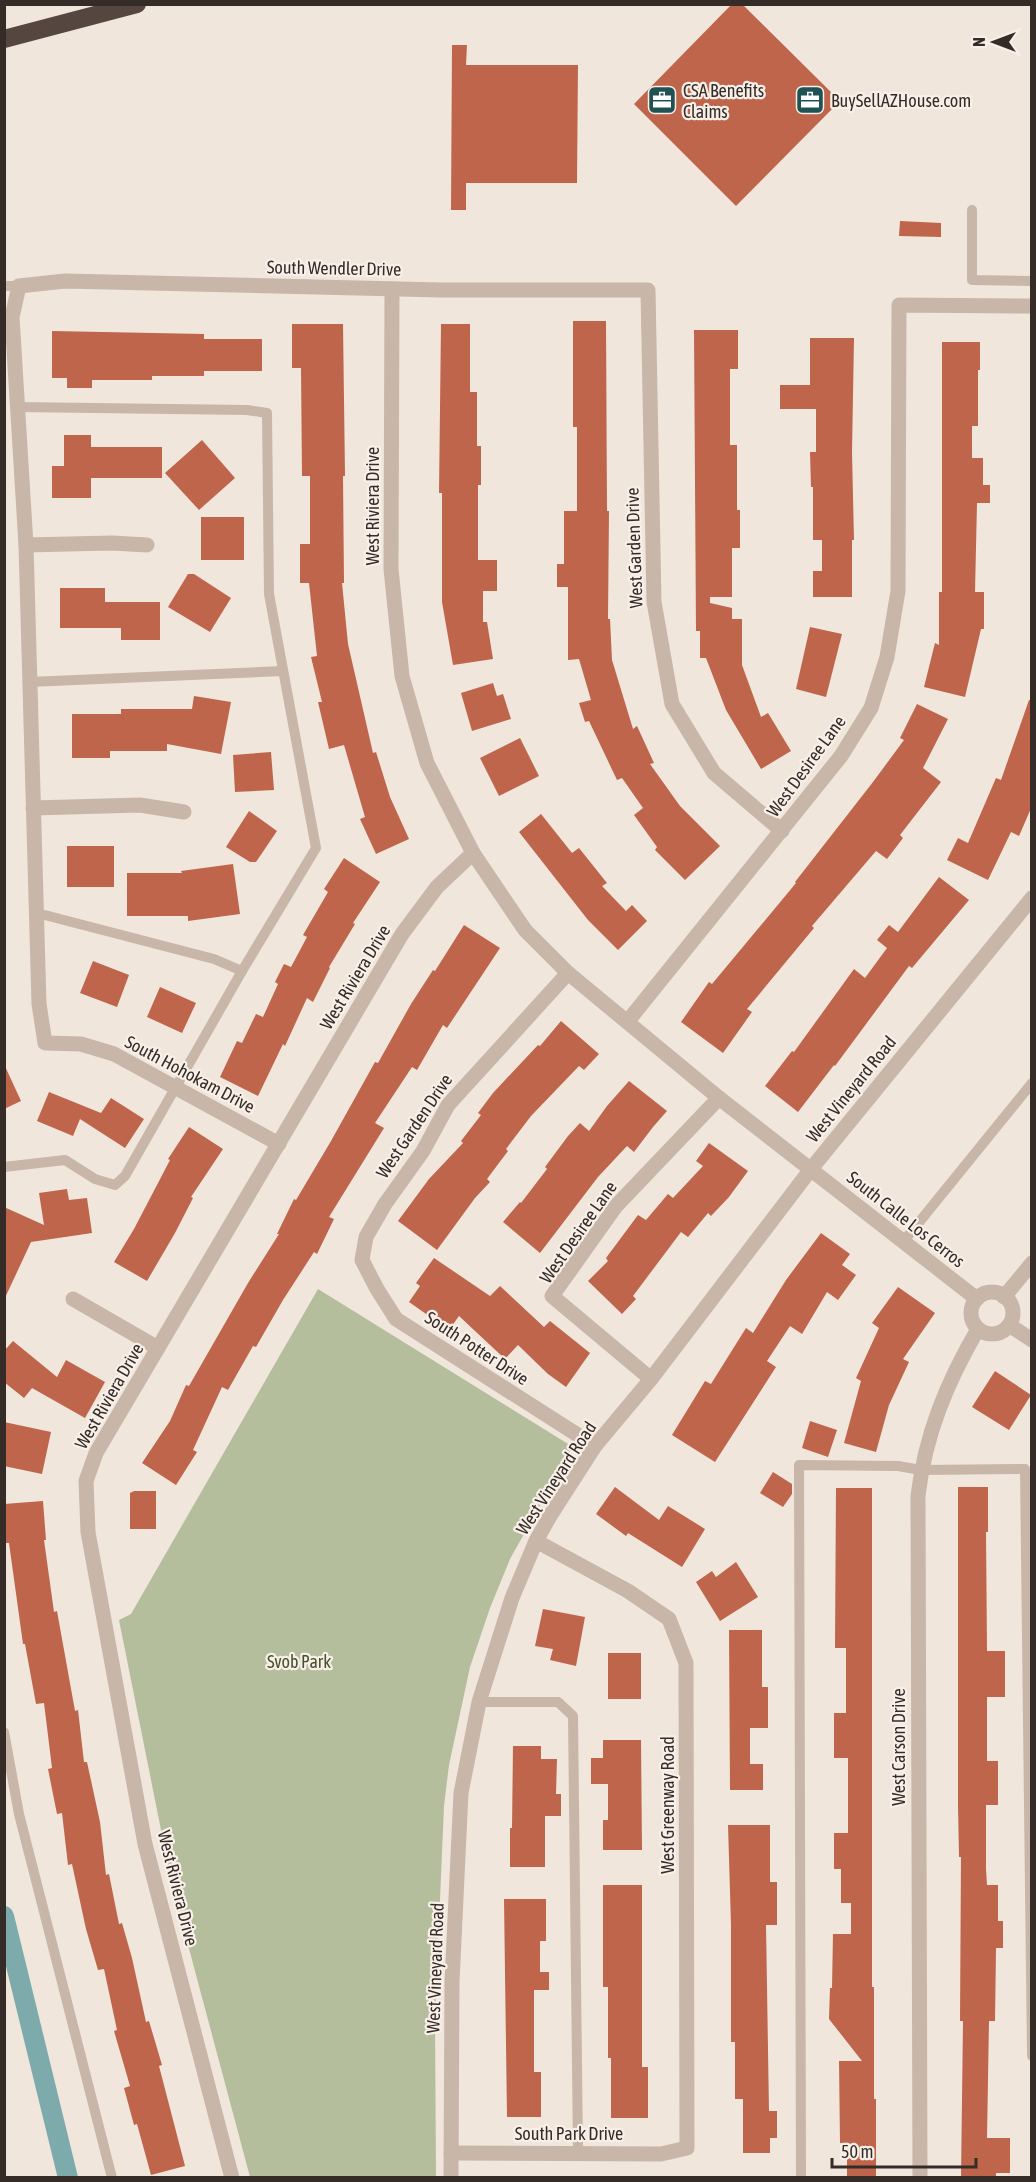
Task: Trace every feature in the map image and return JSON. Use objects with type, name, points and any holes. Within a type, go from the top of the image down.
[{"type":"highway","points":[[4,39],[137,4]]},
{"type":"street","name":"South Wendler Drive","points":[[12,286],[65,281],[392,289],[648,290]]},
{"type":"street","points":[[12,286],[26,545],[36,913]]},
{"type":"street","name":"West Riviera Drive","points":[[392,289],[391,569],[402,676],[428,763],[473,853],[525,930],[568,973],[719,1098],[811,1169]]},
{"type":"street","name":"West Garden Drive","points":[[648,290],[654,602],[672,704],[714,772],[782,831]]},
{"type":"street","name":"West Desiree Lane","points":[[628,1021],[841,756],[871,708],[887,657],[898,591],[899,305],[1032,306]]},
{"type":"street","points":[[26,545],[112,543],[147,545]]},
{"type":"street","points":[[33,808],[140,805],[184,812]]},
{"type":"street","name":"West Riviera Drive","points":[[232,2178],[145,1844],[88,1532],[86,1481],[96,1453],[402,934],[437,887],[473,853]]},
{"type":"street","name":"West Vineyard Road","points":[[451,2178],[452,1982],[461,1793],[479,1702],[512,1598],[536,1541],[595,1446],[651,1379],[811,1169],[1032,898]]},
{"type":"street","name":"South Hohokam Drive","points":[[36,913],[39,1004],[45,1043],[81,1044],[114,1054],[279,1144]]},
{"type":"street","name":"West Garden Drive","points":[[362,1260],[366,1237],[385,1204],[423,1151],[448,1105],[568,973]]},
{"type":"street","name":"West Desiree Lane","points":[[651,1379],[552,1296],[616,1206],[719,1098]]},
{"type":"street","name":"South Calle Los Cerros","points":[[811,1169],[976,1299]]},
{"type":"street","name":"South Potter Drive","points":[[362,1260],[377,1290],[396,1319],[595,1446]]},
{"type":"street","points":[[1004,1297],[1032,1263]]},
{"type":"street","points":[[990,1293],[1004,1297],[1012,1310],[1009,1325],[1004,1330],[991,1334],[978,1329],[974,1325],[971,1314],[976,1299],[990,1293]]},
{"type":"street","points":[[73,1299],[158,1348]]},
{"type":"street","points":[[1009,1325],[1032,1340]]},
{"type":"street","name":"West Carson Drive","points":[[920,2178],[916,1521],[921,1470],[933,1422],[954,1373],[978,1329]]},
{"type":"street","name":"West Greenway Road","points":[[536,1541],[628,1591],[669,1619],[686,1663],[687,2148]]},
{"type":"street","name":"South Park Drive","points":[[451,2153],[661,2154],[687,2148]]},
{"type":"lane","points":[[972,210],[972,280],[1032,281]]},
{"type":"lane","points":[[4,1167],[65,1160],[95,1179],[115,1185],[125,1176],[242,971],[316,848],[269,594],[267,413],[247,410],[17,407]]},
{"type":"lane","points":[[29,682],[282,671]]},
{"type":"lane","points":[[36,913],[214,959],[242,971]]},
{"type":"lane","points":[[903,1242],[1032,1083]]},
{"type":"lane","points":[[801,2178],[799,1465],[897,1466],[921,1470],[1025,1469],[1032,2056]]},
{"type":"lane","points":[[479,1702],[558,1702],[573,1716],[578,2152]]},
{"type":"lane","points":[[4,1732],[19,1814],[112,2178]]},
{"type":"green space","name":"Svob Park","points":[[318,1289],[573,1447],[510,1559],[490,1608],[470,1667],[449,1765],[444,1806],[435,2017],[436,2177],[250,2177],[172,1885],[119,1620],[131,1614]]},
{"type":"building","points":[[732,4],[742,4],[840,101],[736,206],[634,104]]},
{"type":"building","points":[[452,45],[467,45],[466,65],[578,65],[577,183],[466,183],[466,210],[451,210]]},
{"type":"building","points":[[900,221],[941,223],[941,237],[899,236]]},
{"type":"building","points":[[573,321],[606,321],[608,619],[610,619],[612,660],[633,729],[637,726],[654,763],[650,764],[680,806],[720,846],[685,880],[655,850],[657,847],[634,815],[643,808],[622,778],[617,780],[589,721],[585,722],[579,703],[591,700],[579,659],[568,660],[568,587],[557,587],[557,564],[564,564],[564,511],[577,511],[577,427],[573,427]]},
{"type":"building","points":[[292,324],[343,324],[345,476],[343,476],[344,583],[342,583],[348,644],[373,753],[376,752],[390,797],[409,839],[376,854],[360,819],[365,817],[344,745],[329,749],[318,702],[322,702],[311,657],[317,656],[309,583],[300,583],[300,544],[310,544],[310,476],[302,476],[301,368],[292,368]]},
{"type":"building","points":[[441,324],[470,324],[470,392],[477,392],[477,446],[481,446],[481,485],[478,485],[478,560],[497,560],[497,591],[483,591],[483,622],[487,622],[493,659],[453,665],[442,602],[442,493],[439,493]]},
{"type":"building","points":[[694,330],[738,330],[738,369],[730,369],[730,445],[737,445],[737,510],[740,510],[740,548],[732,548],[732,597],[710,597],[710,603],[732,608],[732,619],[742,619],[742,665],[761,717],[768,713],[791,751],[761,769],[726,710],[706,658],[700,658],[700,631],[696,631]]},
{"type":"building","points":[[52,331],[204,334],[204,339],[262,339],[262,371],[204,371],[204,376],[152,376],[152,380],[92,380],[92,388],[67,388],[67,378],[52,378]]},
{"type":"building","points":[[810,338],[854,338],[852,597],[813,597],[813,571],[822,571],[822,540],[813,540],[813,487],[811,487],[810,452],[816,452],[816,409],[780,409],[780,385],[810,385]]},
{"type":"building","points":[[942,342],[980,342],[978,426],[972,426],[972,458],[983,458],[983,485],[990,485],[990,503],[977,503],[975,592],[984,592],[984,629],[981,629],[965,697],[924,687],[935,643],[939,645],[939,592],[942,592]]},
{"type":"building","points":[[64,435],[91,435],[91,447],[162,447],[162,478],[91,478],[91,498],[52,498],[52,466],[64,466]]},
{"type":"building","points":[[202,440],[235,478],[199,510],[165,473]]},
{"type":"building","points":[[201,517],[244,517],[244,560],[201,560]]},
{"type":"building","points":[[188,574],[194,574],[231,598],[210,632],[168,607]]},
{"type":"building","points":[[60,588],[105,588],[105,602],[160,602],[160,640],[121,640],[121,628],[60,628]]},
{"type":"building","points":[[810,627],[842,634],[826,697],[796,689]]},
{"type":"building","points":[[493,683],[497,696],[503,694],[511,719],[472,731],[461,693]]},
{"type":"building","points":[[194,696],[231,702],[221,754],[167,744],[167,751],[110,751],[110,758],[72,758],[72,714],[121,714],[121,709],[192,709]]},
{"type":"building","points":[[1029,700],[1032,700],[1032,806],[1019,836],[1011,832],[988,880],[947,860],[958,838],[968,843],[996,778],[1001,780]]},
{"type":"building","points":[[917,704],[948,719],[923,768],[941,782],[900,835],[903,838],[887,859],[876,851],[812,926],[814,928],[747,1009],[752,1012],[723,1053],[681,1022],[709,982],[712,984],[796,883],[873,782],[904,740],[900,738]]},
{"type":"building","points":[[520,738],[539,776],[499,796],[480,758]]},
{"type":"building","points":[[271,752],[274,790],[235,792],[233,755]]},
{"type":"building","points":[[249,811],[277,831],[256,862],[250,862],[226,847]]},
{"type":"building","points":[[541,814],[572,853],[579,848],[607,883],[602,886],[626,911],[632,905],[647,921],[618,950],[588,920],[519,832]]},
{"type":"building","points":[[67,846],[114,846],[114,887],[67,887]]},
{"type":"building","points":[[344,858],[380,882],[353,923],[355,924],[329,967],[313,1002],[307,998],[258,1096],[220,1077],[237,1041],[242,1043],[256,1014],[263,1017],[284,964],[291,967],[307,937],[303,935],[328,892],[324,889]]},
{"type":"building","points":[[233,864],[240,914],[188,921],[188,916],[127,916],[127,873],[182,873],[181,871]]},
{"type":"building","points":[[939,877],[969,900],[912,968],[909,966],[798,1112],[765,1086],[792,1051],[794,1052],[854,969],[865,978],[887,948],[877,940],[889,925],[898,932]]},
{"type":"building","points":[[464,925],[500,948],[447,1028],[443,1025],[417,1070],[412,1067],[375,1123],[384,1128],[329,1217],[334,1219],[317,1254],[314,1252],[256,1347],[253,1346],[228,1390],[222,1387],[193,1450],[197,1452],[176,1485],[142,1463],[170,1421],[186,1385],[189,1386],[279,1234],[277,1234],[294,1199],[296,1200],[331,1141],[375,1062],[378,1063],[411,1004]]},
{"type":"building","points":[[93,961],[129,975],[117,1007],[80,993]]},
{"type":"building","points":[[160,987],[196,1003],[182,1033],[147,1017]]},
{"type":"building","points":[[561,1021],[599,1054],[584,1070],[579,1066],[531,1116],[487,1179],[490,1182],[475,1198],[437,1250],[398,1221],[429,1179],[463,1143],[461,1141],[481,1115],[478,1113],[493,1093],[538,1045],[540,1046]]},
{"type":"building","points":[[4,1064],[21,1101],[4,1109]]},
{"type":"building","points":[[629,1081],[667,1111],[634,1152],[627,1146],[598,1177],[540,1253],[503,1222],[547,1169],[545,1167],[568,1136],[580,1123],[589,1131]]},
{"type":"building","points":[[49,1092],[101,1113],[111,1098],[144,1119],[125,1148],[80,1119],[73,1136],[37,1121]]},
{"type":"building","points":[[189,1127],[223,1149],[191,1197],[193,1198],[175,1233],[147,1281],[114,1262],[134,1229],[170,1160],[168,1159]]},
{"type":"building","points":[[709,1143],[748,1171],[729,1197],[711,1216],[708,1213],[688,1237],[681,1232],[633,1296],[636,1299],[622,1314],[588,1281],[608,1261],[606,1258],[638,1215],[646,1220],[668,1194],[673,1198],[703,1166],[696,1161]]},
{"type":"building","points":[[67,1189],[69,1200],[87,1198],[92,1233],[31,1242],[4,1300],[4,1207],[44,1225],[39,1193]]},
{"type":"building","points":[[821,1233],[850,1254],[842,1265],[856,1275],[838,1300],[827,1292],[802,1334],[790,1326],[767,1361],[776,1367],[715,1462],[672,1435],[705,1381],[711,1384],[746,1328],[753,1333],[786,1280]]},
{"type":"building","points":[[434,1258],[490,1296],[500,1286],[544,1327],[550,1321],[590,1353],[566,1387],[548,1374],[518,1345],[505,1359],[459,1316],[449,1330],[409,1302],[420,1286],[416,1283]]},
{"type":"building","points":[[898,1287],[935,1313],[903,1359],[909,1362],[889,1405],[876,1452],[844,1443],[861,1381],[856,1378],[879,1328],[872,1323]]},
{"type":"building","points":[[13,1341],[57,1377],[66,1360],[105,1382],[85,1418],[32,1388],[24,1398],[4,1382],[4,1351]]},
{"type":"building","points":[[995,1371],[1031,1395],[1009,1430],[972,1407]]},
{"type":"building","points":[[810,1421],[837,1430],[828,1457],[802,1448]]},
{"type":"building","points":[[4,1422],[51,1432],[42,1474],[4,1466]]},
{"type":"building","points":[[773,1472],[792,1484],[792,1494],[783,1507],[760,1493]]},
{"type":"building","points":[[615,1487],[659,1520],[668,1506],[705,1529],[682,1567],[628,1533],[626,1536],[596,1514]]},
{"type":"building","points":[[958,1487],[988,1487],[987,1651],[1005,1651],[1005,1697],[987,1697],[987,1761],[998,1761],[998,1805],[986,1805],[987,1885],[998,1885],[998,1921],[1003,1921],[1003,1948],[996,1948],[995,2021],[989,2021],[987,2138],[1010,2138],[1010,2173],[996,2173],[996,2178],[961,2178],[963,2021],[960,2021]]},
{"type":"building","points":[[836,1488],[872,1488],[872,1987],[874,1987],[876,2178],[847,2178],[847,2143],[840,2143],[839,2061],[862,2061],[829,2019],[833,1934],[851,1934],[851,1903],[841,1903],[841,1869],[834,1869],[834,1833],[848,1833],[848,1758],[834,1758],[834,1713],[846,1713],[846,1648],[835,1648]]},
{"type":"building","points":[[156,1491],[156,1529],[130,1529],[130,1493]]},
{"type":"building","points":[[43,1501],[46,1540],[44,1540],[54,1612],[57,1611],[75,1711],[78,1710],[84,1762],[87,1762],[100,1822],[106,1875],[109,1874],[119,1924],[122,1923],[132,1958],[146,2022],[149,2021],[162,2065],[159,2066],[185,2166],[151,2175],[124,2088],[130,2086],[114,2031],[117,2030],[104,1969],[98,1970],[86,1929],[72,1864],[68,1865],[62,1813],[57,1814],[48,1769],[52,1768],[44,1703],[36,1704],[25,1644],[23,1644],[9,1543],[4,1543],[4,1504]]},
{"type":"building","points":[[736,1562],[758,1597],[720,1621],[696,1582],[712,1571],[716,1577]]},
{"type":"building","points":[[543,1609],[585,1617],[576,1666],[550,1660],[553,1649],[535,1646]]},
{"type":"building","points":[[729,1630],[762,1630],[762,1687],[768,1687],[768,1728],[750,1728],[750,1764],[763,1764],[763,1790],[730,1790]]},
{"type":"building","points":[[608,1653],[641,1653],[641,1699],[608,1699]]},
{"type":"building","points":[[603,1740],[641,1740],[642,1850],[603,1850],[603,1820],[608,1820],[608,1784],[591,1784],[591,1758],[603,1758]]},
{"type":"building","points":[[513,1746],[541,1746],[541,1759],[557,1759],[556,1794],[561,1794],[561,1816],[545,1816],[545,1867],[510,1867]]},
{"type":"building","points":[[728,1825],[770,1825],[770,1882],[777,1882],[777,1925],[766,1925],[769,2111],[777,2111],[777,2138],[770,2138],[770,2153],[743,2153],[743,2099],[735,2099],[735,2042],[731,2042]]},
{"type":"building","points":[[603,1885],[642,1885],[642,2067],[648,2067],[648,2118],[611,2118],[608,1987],[603,1987]]},
{"type":"building","points":[[504,1899],[546,1899],[546,1941],[540,1941],[540,1972],[549,1972],[549,1990],[534,1990],[534,2072],[541,2072],[541,2117],[507,2117]]},
{"type":"waterway","points":[[4,1916],[68,2178]]},
{"type":"place","name":"CSA Benefits Claims","points":[[662,100]]},
{"type":"place","name":"BuySellAZHouse.com","points":[[810,100]]}]
